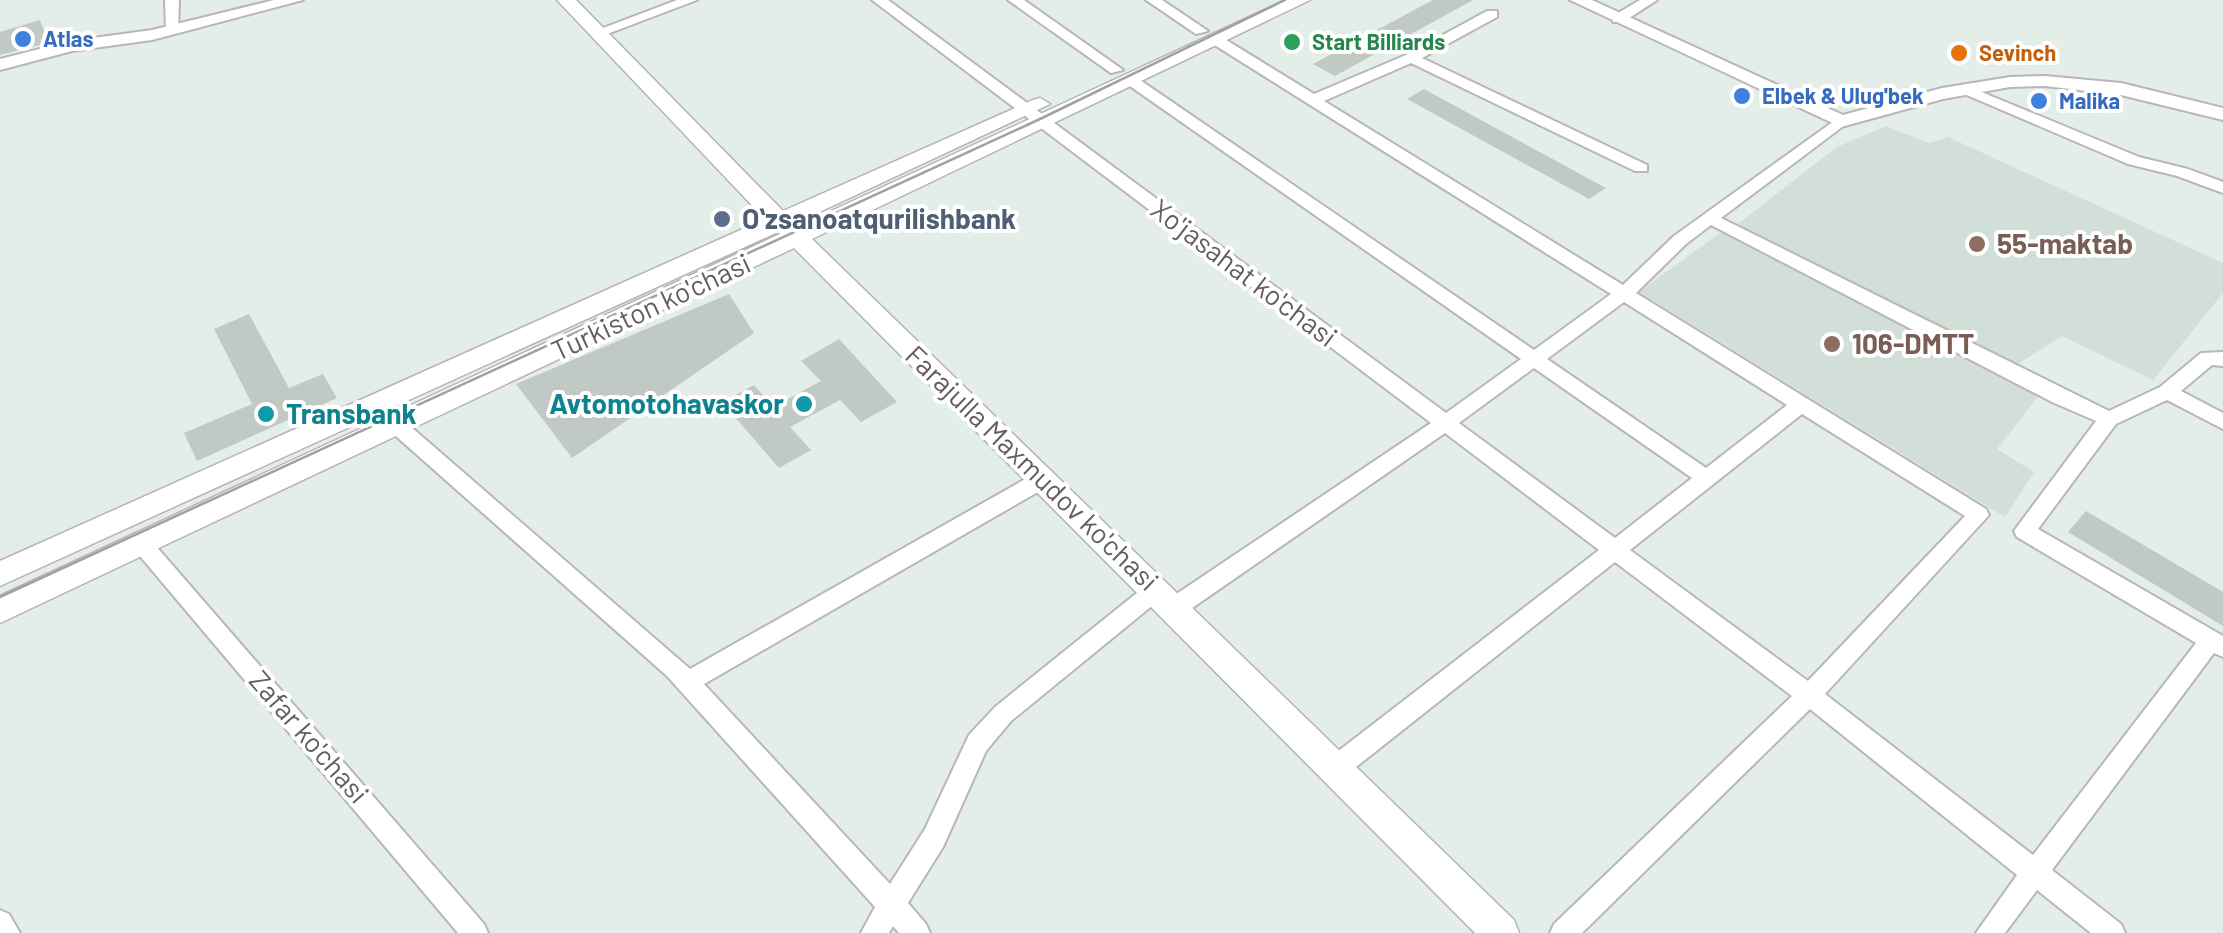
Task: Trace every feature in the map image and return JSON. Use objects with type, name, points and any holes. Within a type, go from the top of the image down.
[{"type":"main road","name":"Farajulla Maxmudov ko'chasi","points":[[566,0],[789,230],[1501,933]]},
{"type":"main road","name":"Turkiston ko'chasi","points":[[1210,36],[1264,0]]},
{"type":"main road","name":"Turkiston ko'chasi","points":[[0,574],[789,230],[1210,36],[1301,0]]},
{"type":"main road","name":"Turkiston ko'chasi","points":[[0,610],[396,425],[789,230]]},
{"type":"street","points":[[172,0],[173,30]]},
{"type":"street","points":[[0,65],[71,46],[173,30],[294,0]]},
{"type":"street","points":[[597,33],[690,0]]},
{"type":"street","points":[[879,0],[1036,116]]},
{"type":"street","points":[[1016,0],[1706,478]]},
{"type":"street","points":[[1153,0],[1979,515],[1810,695],[1564,933]]},
{"type":"street","points":[[1578,0],[1841,121]]},
{"type":"street","points":[[1618,18],[1650,0]]},
{"type":"street","points":[[1314,100],[1411,58],[1492,14]]},
{"type":"street","points":[[1411,58],[1641,168]]},
{"type":"street","points":[[874,933],[934,838],[977,743],[1003,714],[1165,599],[1444,424],[1624,294],[1680,240],[1841,121],[2010,82],[2081,83],[2223,114]]},
{"type":"street","points":[[1967,90],[2134,161],[2182,172],[2223,188]]},
{"type":"street","name":"Xo'jasahat ko'chasi","points":[[1036,116],[1810,695],[2112,933]]},
{"type":"street","points":[[1711,219],[2059,397],[2109,418]]},
{"type":"street","points":[[1989,933],[2217,644],[2024,531],[2109,418],[2167,392],[2208,358],[2223,359]]},
{"type":"street","points":[[2167,392],[2223,422]]},
{"type":"street","points":[[1337,767],[1800,406]]},
{"type":"street","points":[[396,425],[675,668],[917,933]]},
{"type":"street","points":[[686,683],[1043,479]]},
{"type":"street","name":"Zafar ko'chasi","points":[[141,544],[475,933]]},
{"type":"street","points":[[0,923],[7,933]]},
{"type":"shaded area","name":"55-maktab","points":[[1886,126],[1929,143],[1948,137],[2223,263],[2223,293],[2153,380],[2062,336],[2010,369],[1735,226],[1837,147]]},
{"type":"shaded area","name":"106-DMTT","points":[[1724,230],[2038,397],[1997,449],[2034,472],[2005,517],[1639,292]]},
{"type":"building","points":[[1433,0],[1473,0],[1335,76],[1313,64]]},
{"type":"building","name":"Atlas","points":[[40,20],[48,43],[0,55],[0,32]]},
{"type":"building","points":[[1424,89],[1606,188],[1589,199],[1407,99]]},
{"type":"building","points":[[729,294],[754,333],[572,458],[516,384]]},
{"type":"building","points":[[249,314],[289,388],[323,374],[337,398],[197,461],[184,433],[252,404],[214,329]]},
{"type":"building","name":"Avtomotohavaskor","points":[[839,339],[897,402],[861,422],[840,400],[790,427],[811,450],[779,468],[722,402],[754,385],[773,407],[821,381],[801,361]]},
{"type":"building","points":[[2086,511],[2223,592],[2223,626],[2068,532]]},
{"type":"tram line","points":[[0,597],[1040,119],[1285,0]]},
{"type":"place","name":"Atlas","points":[[23,39]]},
{"type":"place","name":"Start Billiards","points":[[1292,42]]},
{"type":"place","name":"Sevinch","points":[[1959,53]]},
{"type":"place","name":"Elbek & Ulug'bek","points":[[1742,96]]},
{"type":"place","name":"Malika","points":[[2039,101]]},
{"type":"place","name":"Oʻzsanoatqurilishbank","points":[[722,219]]},
{"type":"place","name":"55-maktab","points":[[1977,244]]},
{"type":"place","name":"106-DMTT","points":[[1832,344]]},
{"type":"place","name":"Avtomotohavaskor","points":[[804,404]]},
{"type":"place","name":"Transbank","points":[[266,414]]}]
